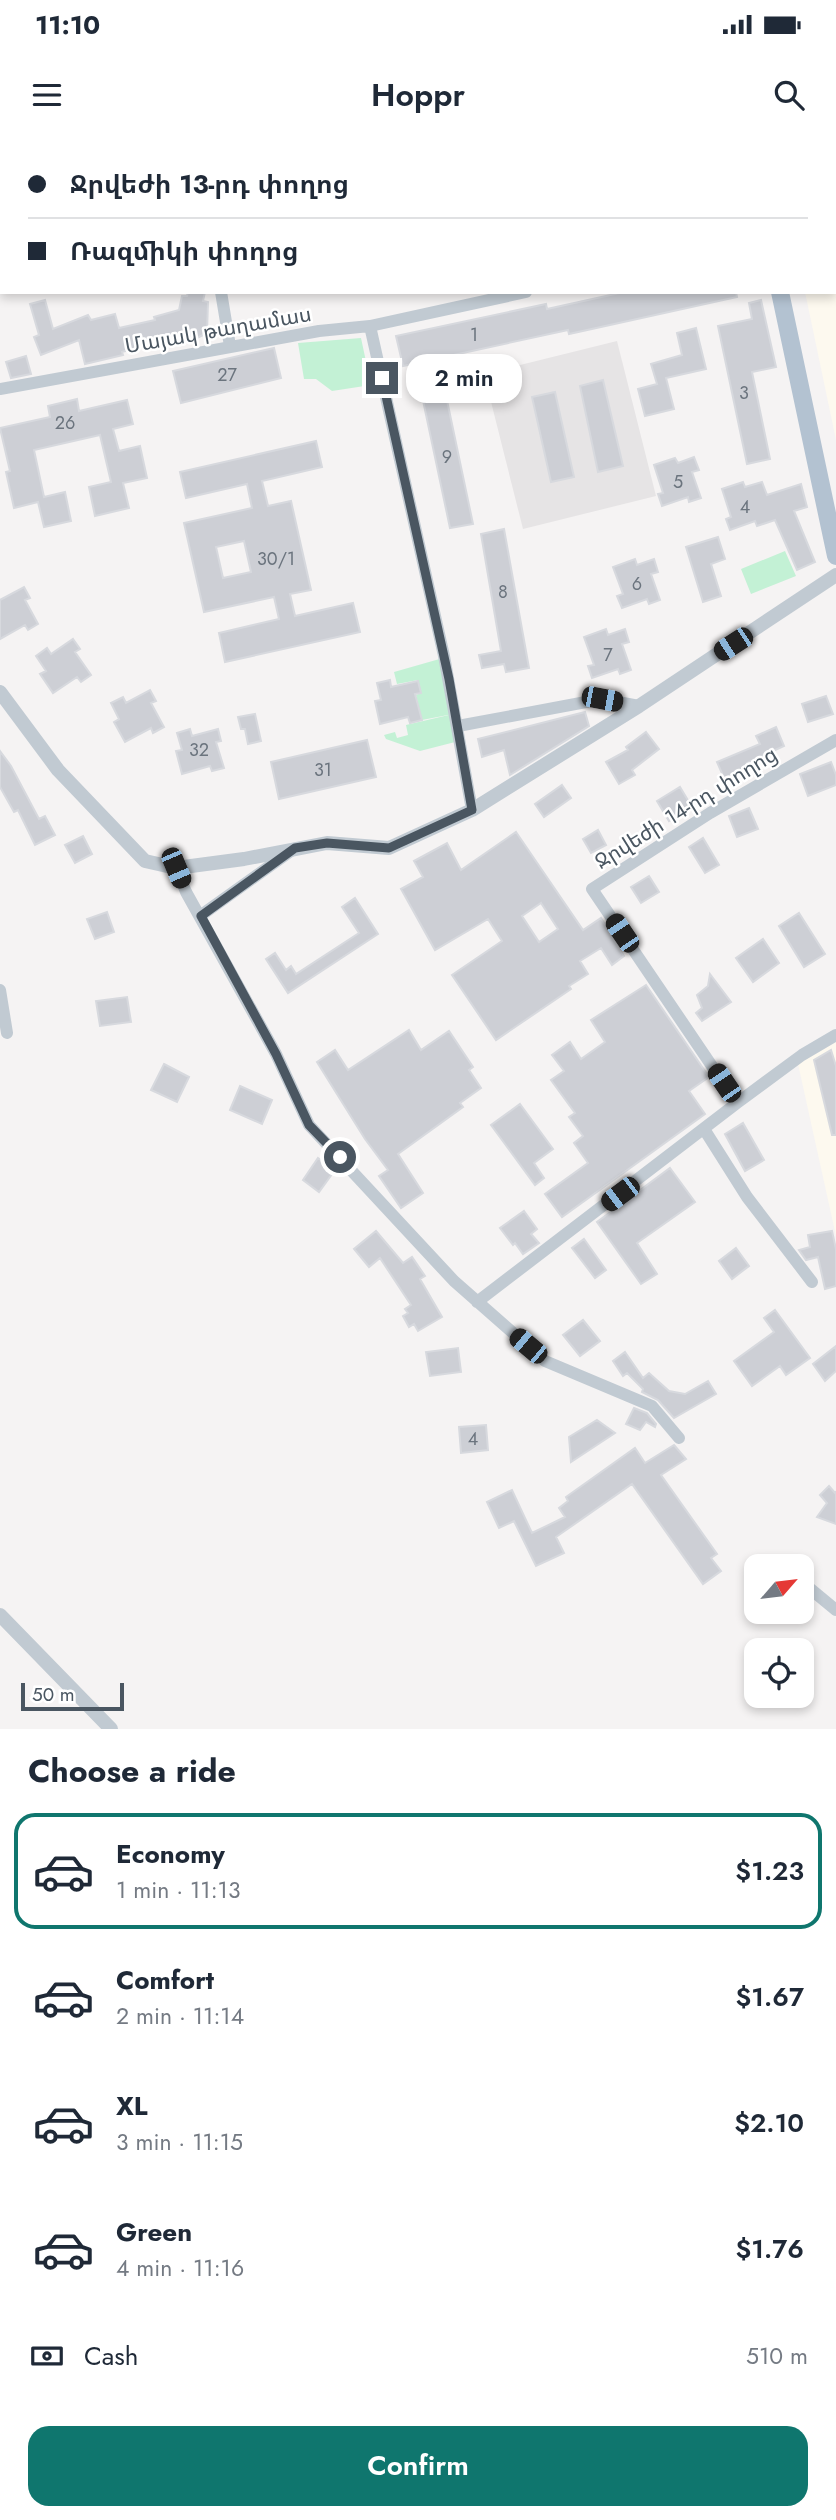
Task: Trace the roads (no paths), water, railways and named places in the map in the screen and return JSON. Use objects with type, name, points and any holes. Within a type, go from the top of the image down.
[{"type":"main road","points":[[780,294],[836,555]]},
{"type":"main road","points":[[790,294],[836,510]]},
{"type":"street","points":[[220,294],[230,346]]},
{"type":"street","name":"Մայակ թաղամաս","points":[[0,390],[230,346],[319,331],[370,326],[517,294]]},
{"type":"street","points":[[370,326],[458,726],[472,810]]},
{"type":"street","points":[[0,691],[58,770],[145,860],[176,868],[244,859],[327,843],[389,848],[472,810],[639,706],[836,575]]},
{"type":"street","points":[[458,726],[602,699],[639,706]]},
{"type":"street","name":"Ջրվեժի 14-րդ փողոց","points":[[737,1103],[592,888],[710,813],[836,740]]},
{"type":"street","points":[[201,916],[295,848]]},
{"type":"street","points":[[176,868],[186,892],[276,1054],[309,1125],[454,1281],[545,1361],[652,1406],[679,1438]]},
{"type":"street","points":[[0,990],[7,1033]]},
{"type":"street","points":[[477,1303],[737,1103],[802,1055],[836,1035]]},
{"type":"street","points":[[704,1129],[747,1196],[812,1282]]},
{"type":"street","points":[[814,1592],[836,1611]]},
{"type":"street","points":[[0,1615],[111,1729]]}]
